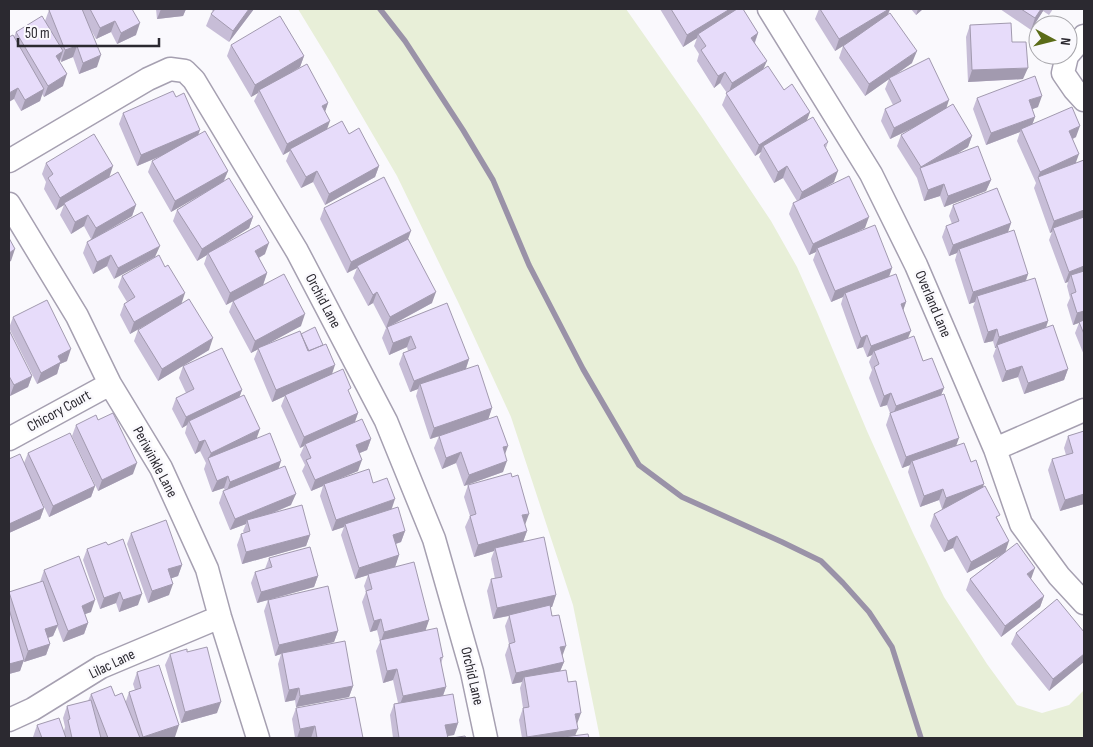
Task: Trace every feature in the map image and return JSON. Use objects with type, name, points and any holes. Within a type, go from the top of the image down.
[{"type":"street","name":"Overland Lane","points":[[769,9],[871,174],[916,264],[995,449],[1021,524],[1059,576],[1084,603]]},
{"type":"street","points":[[1084,36],[1067,56],[1063,73],[1084,100]]},
{"type":"street","name":"Orchid Lane","points":[[9,161],[148,79],[170,69],[184,71],[194,80],[297,252],[386,421],[434,539],[472,672],[486,738]]},
{"type":"street","name":"Periwinkle Lane","points":[[9,204],[77,316],[110,384],[161,468],[208,569],[220,617],[258,738]]},
{"type":"street","name":"Chicory Court","points":[[9,439],[110,384]]},
{"type":"street","points":[[995,449],[1084,410]]},
{"type":"street","name":"Lilac Lane","points":[[9,720],[32,709],[101,667],[220,617]]},
{"type":"green space","points":[[298,9],[626,9],[771,221],[797,267],[867,431],[944,597],[987,664],[1017,705],[1042,713],[1069,705],[1084,690],[1084,738],[600,738],[573,605],[511,417],[397,176]]},
{"type":"building","points":[[82,9],[101,55],[83,63],[77,46],[65,50],[49,10]]},
{"type":"building","points":[[90,9],[132,9],[140,23],[121,33],[115,21],[100,28]]},
{"type":"building","points":[[215,9],[249,9],[233,31],[211,14]]},
{"type":"building","points":[[671,9],[730,9],[687,35]]},
{"type":"building","points":[[737,9],[743,9],[758,33],[751,38],[767,61],[732,83],[725,72],[718,76],[701,50],[706,46],[698,34]]},
{"type":"building","points":[[820,9],[889,9],[839,39]]},
{"type":"building","points":[[1021,9],[1041,9],[1037,15],[1030,15]]},
{"type":"building","points":[[890,13],[917,51],[869,84],[843,46]]},
{"type":"building","points":[[42,16],[63,51],[56,56],[67,74],[48,86],[16,32]]},
{"type":"building","points":[[280,16],[304,56],[255,85],[231,45]]},
{"type":"building","points":[[1011,23],[1012,42],[1026,42],[1028,68],[972,70],[970,25]]},
{"type":"building","points":[[13,35],[44,89],[25,100],[18,88],[9,93],[9,37]]},
{"type":"building","points":[[929,58],[949,100],[894,128],[885,109],[901,101],[889,78]]},
{"type":"building","points":[[307,64],[328,103],[322,106],[330,121],[287,144],[259,90]]},
{"type":"building","points":[[768,66],[784,90],[792,84],[810,112],[759,145],[726,93]]},
{"type":"building","points":[[1035,76],[1042,96],[1029,100],[1035,117],[991,133],[977,98]]},
{"type":"building","points":[[173,91],[176,97],[184,93],[200,130],[141,155],[123,113]]},
{"type":"building","points":[[953,104],[972,136],[921,167],[901,135]]},
{"type":"building","points":[[1072,107],[1080,126],[1069,131],[1079,154],[1040,172],[1021,129]]},
{"type":"building","points":[[813,117],[828,142],[824,145],[838,171],[802,192],[787,166],[778,172],[763,146]]},
{"type":"building","points":[[342,121],[349,134],[359,128],[379,166],[329,194],[317,171],[306,177],[290,149]]},
{"type":"building","points":[[205,131],[228,171],[175,201],[152,161]]},
{"type":"building","points":[[94,134],[113,166],[60,198],[48,178],[53,174],[46,163]]},
{"type":"building","points":[[978,146],[991,180],[948,196],[944,184],[928,190],[920,168]]},
{"type":"building","points":[[1084,160],[1084,210],[1054,221],[1038,177]]},
{"type":"building","points":[[118,172],[136,205],[96,228],[88,215],[75,222],[64,203]]},
{"type":"building","points":[[849,176],[869,217],[813,244],[793,203]]},
{"type":"building","points":[[384,177],[411,231],[351,262],[324,208]]},
{"type":"building","points":[[229,178],[253,217],[202,249],[177,210]]},
{"type":"building","points":[[997,188],[1011,223],[953,245],[946,226],[959,221],[953,205]]},
{"type":"building","points":[[142,212],[160,246],[118,268],[111,255],[97,262],[87,242]]},
{"type":"building","points":[[1084,217],[1084,266],[1069,272],[1053,228]]},
{"type":"building","points":[[259,225],[269,243],[255,251],[267,273],[230,293],[208,253]]},
{"type":"building","points":[[875,225],[892,268],[835,291],[817,248]]},
{"type":"building","points":[[1014,230],[1028,274],[973,292],[959,249]]},
{"type":"building","points":[[9,238],[15,249],[9,253]]},
{"type":"building","points":[[408,239],[436,292],[390,317],[377,292],[373,295],[357,266]]},
{"type":"building","points":[[159,255],[165,267],[168,265],[185,293],[134,322],[124,304],[135,297],[122,276]]},
{"type":"building","points":[[1084,271],[1084,311],[1077,313],[1071,294],[1076,292],[1071,275]]},
{"type":"building","points":[[284,274],[305,314],[255,341],[233,301]]},
{"type":"building","points":[[896,274],[906,302],[901,304],[911,331],[871,346],[867,335],[861,338],[845,293]]},
{"type":"building","points":[[1035,278],[1048,321],[999,337],[997,329],[988,332],[977,296]]},
{"type":"building","points":[[189,299],[213,338],[162,369],[138,330]]},
{"type":"building","points":[[47,300],[71,349],[58,356],[61,362],[41,373],[13,317]]},
{"type":"building","points":[[447,303],[469,359],[414,381],[403,353],[416,348],[411,336],[393,343],[387,327]]},
{"type":"building","points":[[1084,320],[1084,334],[1079,322]]},
{"type":"building","points":[[1053,325],[1068,369],[1028,383],[1022,366],[1006,371],[997,345]]},
{"type":"building","points":[[315,327],[323,345],[309,351],[301,334]]},
{"type":"building","points":[[9,330],[32,376],[14,385],[9,376]]},
{"type":"building","points":[[300,331],[308,351],[326,344],[335,365],[276,390],[258,348]]},
{"type":"building","points":[[914,336],[923,361],[932,358],[944,388],[896,406],[891,393],[884,396],[874,367],[879,364],[874,351]]},
{"type":"building","points":[[222,348],[242,390],[186,417],[176,398],[194,389],[183,366]]},
{"type":"building","points":[[478,365],[492,408],[434,428],[420,384]]},
{"type":"building","points":[[343,369],[351,388],[348,390],[358,413],[304,437],[285,395]]},
{"type":"building","points":[[944,394],[959,438],[906,457],[890,413]]},
{"type":"building","points":[[244,395],[260,429],[211,453],[205,440],[199,442],[189,421]]},
{"type":"building","points":[[113,413],[137,463],[102,480],[76,425],[96,415],[98,420]]},
{"type":"building","points":[[497,416],[508,446],[503,447],[507,461],[469,475],[461,452],[446,458],[439,436]]},
{"type":"building","points":[[362,419],[371,439],[356,445],[362,460],[315,480],[306,460],[311,458],[305,444]]},
{"type":"building","points":[[1084,431],[1084,494],[1065,500],[1052,459],[1073,453],[1068,436]]},
{"type":"building","points":[[70,433],[95,486],[53,506],[28,453]]},
{"type":"building","points":[[270,433],[281,461],[230,482],[228,476],[217,481],[208,458]]},
{"type":"building","points":[[964,443],[971,462],[976,460],[984,484],[946,498],[943,489],[924,496],[912,461]]},
{"type":"building","points":[[20,454],[44,508],[9,524],[9,459]]},
{"type":"building","points":[[285,466],[296,494],[235,519],[223,491]]},
{"type":"building","points":[[369,469],[373,483],[387,478],[395,499],[336,520],[324,484]]},
{"type":"building","points":[[511,473],[512,477],[518,475],[529,514],[522,515],[527,531],[478,545],[470,516],[476,514],[468,485]]},
{"type":"building","points":[[985,486],[1000,515],[996,517],[1009,541],[971,562],[957,536],[948,541],[934,514]]},
{"type":"building","points":[[302,505],[310,535],[246,552],[241,534],[250,531],[247,520]]},
{"type":"building","points":[[398,507],[405,531],[393,535],[399,555],[359,568],[345,524]]},
{"type":"building","points":[[166,520],[182,565],[168,569],[173,584],[152,591],[131,533]]},
{"type":"building","points":[[544,537],[556,595],[497,608],[491,579],[502,577],[495,548]]},
{"type":"building","points":[[123,539],[142,594],[123,600],[120,592],[104,598],[87,549],[106,542],[108,545]]},
{"type":"building","points":[[1017,543],[1035,568],[1027,574],[1044,596],[1005,626],[970,579]]},
{"type":"building","points":[[310,547],[318,576],[261,592],[255,572],[272,567],[269,558]]},
{"type":"building","points":[[79,556],[95,600],[82,606],[88,623],[68,631],[44,570]]},
{"type":"building","points":[[414,562],[429,620],[384,632],[381,619],[374,621],[366,591],[372,589],[368,574]]},
{"type":"building","points":[[43,581],[58,625],[45,629],[50,644],[28,651],[9,592]]},
{"type":"building","points":[[328,586],[338,631],[279,645],[268,600]]},
{"type":"building","points":[[1057,599],[1084,632],[1084,654],[1053,679],[1016,633]]},
{"type":"building","points":[[550,605],[552,616],[559,615],[566,646],[560,647],[564,662],[516,673],[509,644],[515,642],[509,615]]},
{"type":"building","points":[[9,609],[24,660],[9,664]]},
{"type":"building","points":[[437,628],[443,657],[440,658],[446,687],[403,696],[397,669],[387,671],[380,640]]},
{"type":"building","points":[[345,641],[353,686],[300,696],[299,688],[289,690],[282,653]]},
{"type":"building","points":[[207,647],[221,702],[185,712],[170,654],[187,649],[187,652]]},
{"type":"building","points":[[159,665],[179,725],[143,737],[129,692],[141,688],[137,672]]},
{"type":"building","points":[[566,670],[568,682],[576,681],[581,713],[575,714],[578,729],[527,737],[523,708],[529,707],[524,677]]},
{"type":"building","points":[[111,686],[115,696],[122,693],[140,738],[108,738],[91,694]]},
{"type":"building","points":[[453,694],[458,723],[445,725],[448,738],[399,738],[394,704]]},
{"type":"building","points":[[355,697],[363,738],[317,738],[315,726],[300,729],[296,708]]},
{"type":"building","points":[[91,700],[101,738],[72,738],[67,706]]},
{"type":"building","points":[[59,718],[66,738],[42,738],[37,725]]},
{"type":"building","points":[[588,734],[589,738],[555,738]]},
{"type":"waterway","points":[[380,9],[405,41],[493,180],[529,265],[583,369],[639,465],[682,497],[821,561],[869,612],[892,647],[921,738]]}]
